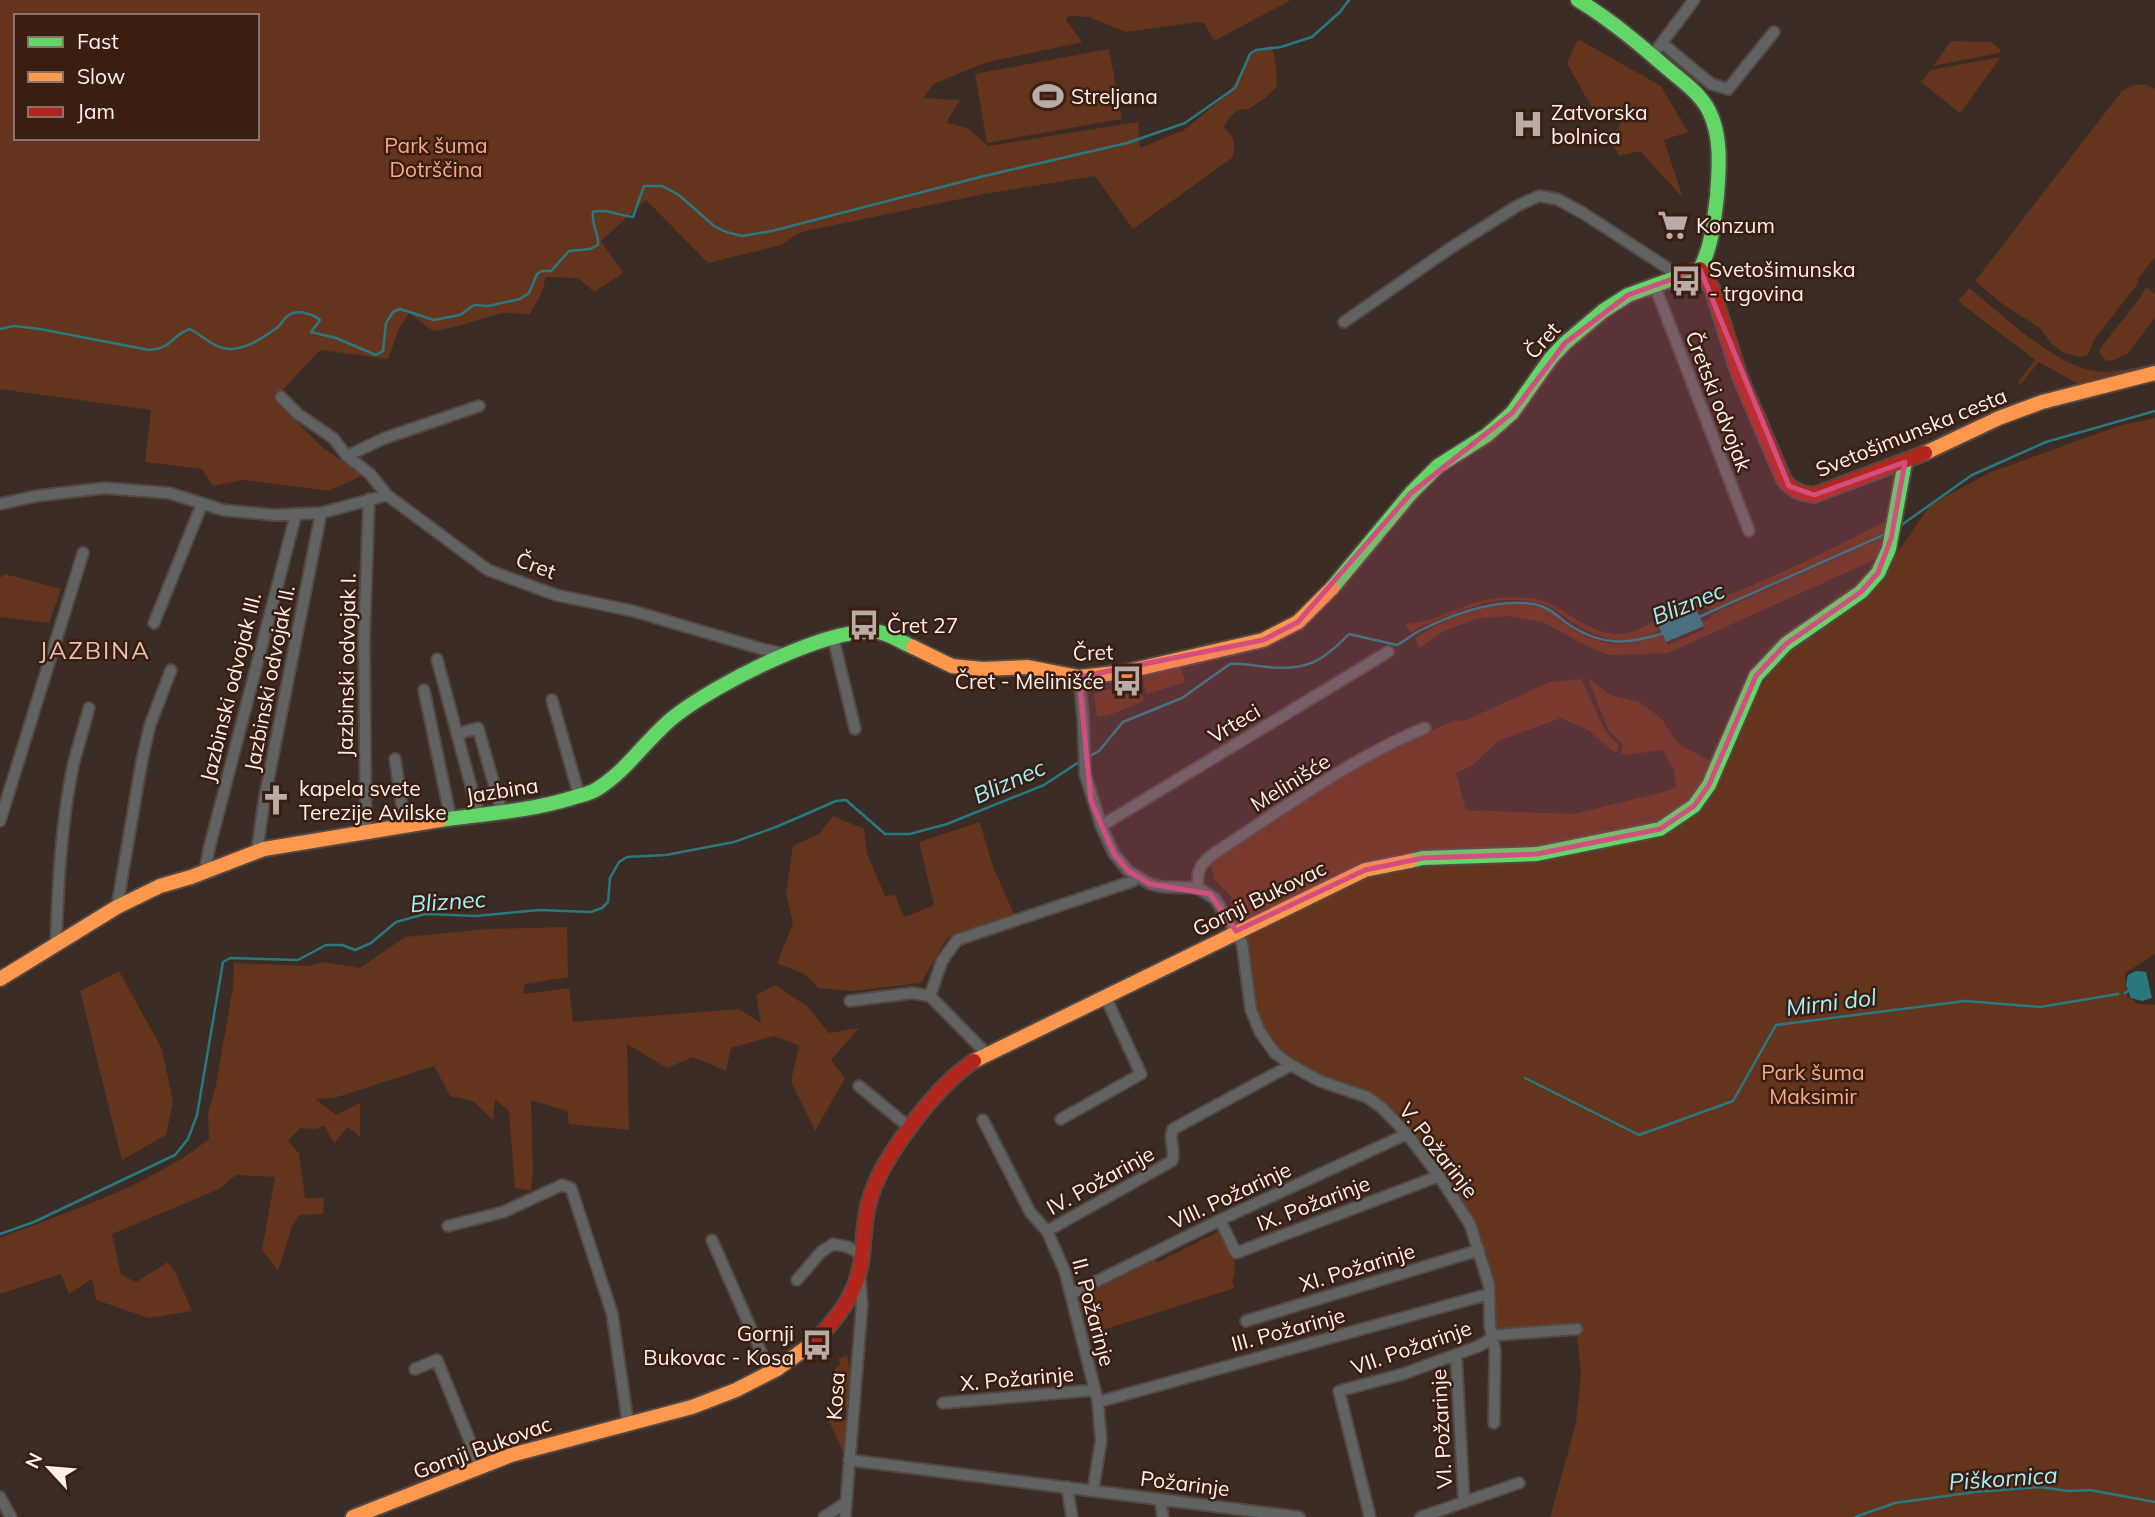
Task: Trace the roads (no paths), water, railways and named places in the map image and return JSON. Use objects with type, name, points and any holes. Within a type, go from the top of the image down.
[{"type":"street","points":[[1578,0],[1601,14],[1653,56],[1700,98],[1709,111],[1716,136],[1715,220],[1708,253],[1700,269]]},
{"type":"street","points":[[1653,56],[1694,0]]},
{"type":"street","points":[[1662,43],[1711,84],[1728,89],[1774,32]]},
{"type":"street","points":[[1344,322],[1449,249],[1517,206],[1539,196],[1557,199],[1583,213],[1669,269],[1673,278]]},
{"type":"street","name":"Čret","points":[[281,397],[298,414],[333,438],[347,456],[370,474],[387,495],[488,570],[522,584],[556,595],[633,611],[786,654],[833,637],[881,632],[952,666],[983,669],[1028,667],[1079,677],[1124,672],[1263,640],[1298,622],[1318,604],[1410,493],[1438,466],[1487,435],[1512,413],[1550,358],[1565,342],[1603,311],[1628,295],[1700,269]]},
{"type":"street","name":"Svetošimunska cesta","points":[[1700,269],[1712,288],[1739,374],[1784,480],[1796,492],[1814,495],[1905,462],[1998,418],[2042,402],[2155,373]]},
{"type":"street","name":"Čretski odvojak","points":[[1654,284],[1749,531]]},
{"type":"street","points":[[347,456],[385,438],[479,406]]},
{"type":"street","name":"Gornji Bukovac","points":[[353,1517],[480,1466],[538,1446],[713,1399],[795,1357],[826,1330],[845,1307],[860,1278],[870,1197],[887,1164],[910,1128],[958,1074],[987,1054],[1365,870],[1423,858],[1536,853],[1660,829],[1671,823],[1695,806],[1709,785],[1756,676],[1786,644],[1861,592],[1878,572],[1889,549],[1905,462]]},
{"type":"street","points":[[0,504],[36,496],[104,488],[169,493],[223,510],[274,515],[321,513],[387,495]]},
{"type":"street","name":"Jazbinski odvojak I.","points":[[366,831],[364,640],[369,499]]},
{"type":"street","points":[[154,623],[202,504]]},
{"type":"street","name":"Jazbinski odvojak II.","points":[[257,852],[264,800],[321,513]]},
{"type":"street","name":"Jazbinski odvojak III.","points":[[205,871],[244,709],[296,514]]},
{"type":"street","points":[[0,821],[83,553]]},
{"type":"street","points":[[833,637],[855,729]]},
{"type":"street","name":"Vrteci","points":[[1101,826],[1388,652]]},
{"type":"street","name":"Jazbina","points":[[0,979],[117,907],[160,886],[264,849],[366,831],[502,812],[562,801],[596,791],[612,779],[645,743],[675,716],[714,691],[786,654]]},
{"type":"street","points":[[437,659],[479,816]]},
{"type":"street","points":[[117,907],[142,760],[150,725],[171,670]]},
{"type":"street","points":[[1079,677],[1085,774],[1101,826],[1114,854],[1136,877],[1163,887],[1198,888],[1215,899],[1236,931]]},
{"type":"street","points":[[424,690],[451,820]]},
{"type":"street","points":[[552,700],[579,795]]},
{"type":"street","points":[[56,944],[66,805],[73,766],[89,708]]},
{"type":"street","points":[[464,732],[478,728],[502,812]]},
{"type":"street","name":"Melinišće","points":[[1198,888],[1199,869],[1212,855],[1350,768],[1403,737],[1425,728]]},
{"type":"street","points":[[395,759],[405,826]]},
{"type":"street","points":[[930,996],[942,961],[957,940],[1133,881],[1136,877]]},
{"type":"street","name":"V. Požarinje","points":[[1236,931],[1242,943],[1248,1000],[1256,1023],[1275,1053],[1290,1066],[1324,1083],[1367,1097],[1381,1107],[1407,1134],[1439,1175],[1470,1224],[1489,1294],[1493,1338]]},
{"type":"street","points":[[850,1001],[912,993],[930,996],[987,1054]]},
{"type":"street","points":[[1061,1119],[1141,1074],[1105,996]]},
{"type":"street","name":"IV. Požarinje","points":[[1047,1231],[1169,1164],[1173,1158],[1170,1135],[1173,1129],[1290,1066]]},
{"type":"street","points":[[859,1086],[910,1128]]},
{"type":"street","name":"II. Požarinje","points":[[984,1120],[1030,1213],[1047,1231],[1062,1261],[1098,1402],[1101,1441],[1093,1491]]},
{"type":"street","name":"VIII. Požarinje","points":[[1071,1294],[1220,1220],[1407,1134]]},
{"type":"street","name":"IX. Požarinje","points":[[1220,1220],[1236,1253],[1439,1175]]},
{"type":"street","points":[[448,1226],[503,1212],[562,1185],[571,1188],[612,1313],[628,1423]]},
{"type":"street","points":[[712,1240],[770,1372]]},
{"type":"street","points":[[797,1280],[821,1252],[833,1244],[843,1245],[864,1256]]},
{"type":"street","name":"XI. Požarinje","points":[[1246,1321],[1479,1250]]},
{"type":"street","name":"Kosa","points":[[845,1517],[862,1305],[860,1278]]},
{"type":"street","name":"III. Požarinje","points":[[1098,1402],[1489,1294]]},
{"type":"street","name":"VII. Požarinje","points":[[1370,1517],[1339,1391],[1403,1374],[1456,1355],[1497,1335],[1577,1329]]},
{"type":"street","name":"VII. Požarinje","points":[[1493,1338],[1494,1423]]},
{"type":"street","name":"VI. Požarinje","points":[[1456,1355],[1464,1501]]},
{"type":"street","points":[[415,1369],[437,1360],[480,1466]]},
{"type":"street","name":"X. Požarinje","points":[[943,1403],[1094,1391]]},
{"type":"street","name":"Požarinje","points":[[849,1460],[1299,1517]]},
{"type":"street","points":[[1421,1517],[1519,1483]]},
{"type":"street","points":[[1067,1487],[1072,1517]]},
{"type":"street","points":[[0,1496],[11,1517]]},
{"type":"street","points":[[1160,1500],[1163,1517]]},
{"type":"street","points":[[824,1517],[845,1503]]},
{"type":"water","points":[[1696,609],[1704,626],[1666,642],[1658,625]]},
{"type":"water","points":[[2136,971],[2146,972],[2152,998],[2142,1001],[2131,998],[2126,985],[2128,975]]},
{"type":"waterway","points":[[0,329],[14,326],[40,329],[149,350],[163,347],[190,329],[215,345],[230,349],[252,343],[278,327],[292,313],[300,312],[320,320],[311,332],[336,338],[376,355],[383,351],[386,323],[393,312],[400,309],[434,320],[460,315],[474,305],[488,306],[520,299],[529,293],[537,274],[551,271],[569,251],[590,249],[598,245],[593,212],[633,217],[644,186],[662,186],[679,195],[714,226],[742,236],[772,231],[984,176],[1127,143],[1185,123],[1235,88],[1250,54],[1256,50],[1281,47],[1312,37],[1340,12],[1349,0]]},
{"type":"waterway","name":"Bliznec","points":[[1900,526],[1972,475],[2046,442],[2155,411]]},
{"type":"waterway","name":"Bliznec","points":[[1699,617],[1888,533]]},
{"type":"waterway","name":"Bliznec","points":[[1088,757],[1099,751],[1123,722],[1182,698],[1230,664],[1282,668],[1304,665],[1331,651],[1349,634],[1397,645],[1419,631],[1460,613],[1505,603],[1545,607],[1571,626],[1595,638],[1617,642],[1639,640],[1664,633]]},
{"type":"waterway","name":"Bliznec","points":[[0,1234],[34,1222],[175,1155],[188,1139],[197,1115],[223,962],[230,958],[298,960],[326,945],[342,945],[355,950],[371,943],[396,922],[425,914],[476,916],[539,910],[591,912],[602,908],[608,902],[610,878],[619,862],[627,857],[666,855],[734,842],[836,801],[846,800],[885,834],[910,834],[947,824],[1044,785],[1082,760]]},
{"type":"waterway","name":"Mirni dol","points":[[1525,1078],[1639,1135],[1733,1101],[1776,1025],[1965,1001],[2040,1007],[2118,994]]},
{"type":"waterway","name":"Piškornica","points":[[1855,1517],[1895,1503],[2039,1487],[2069,1491],[2090,1490],[2155,1502]]},
{"type":"place","name":"Streljana","points":[[1048,96]]},
{"type":"place","name":"Zatvorska bolnica","points":[[1528,124]]},
{"type":"place","name":"Konzum","points":[[1673,225]]},
{"type":"place","name":"Svetošimunska - trgovina","points":[[1686,281]]},
{"type":"place","name":"Čret 27","points":[[864,625]]},
{"type":"place","name":"Čret - Melinišće","points":[[1127,681]]},
{"type":"place","name":"kapela svete Terezije Avilske","points":[[276,800]]},
{"type":"place","name":"Gornji Bukovac - Kosa","points":[[817,1345]]},
{"type":"district","name":"JAZBINA","points":[[95,650]]},
{"type":"park label","name":"Park šuma Dotrščina","points":[[436,157]]},
{"type":"park label","name":"Park šuma Maksimir","points":[[1813,1084]]}]
